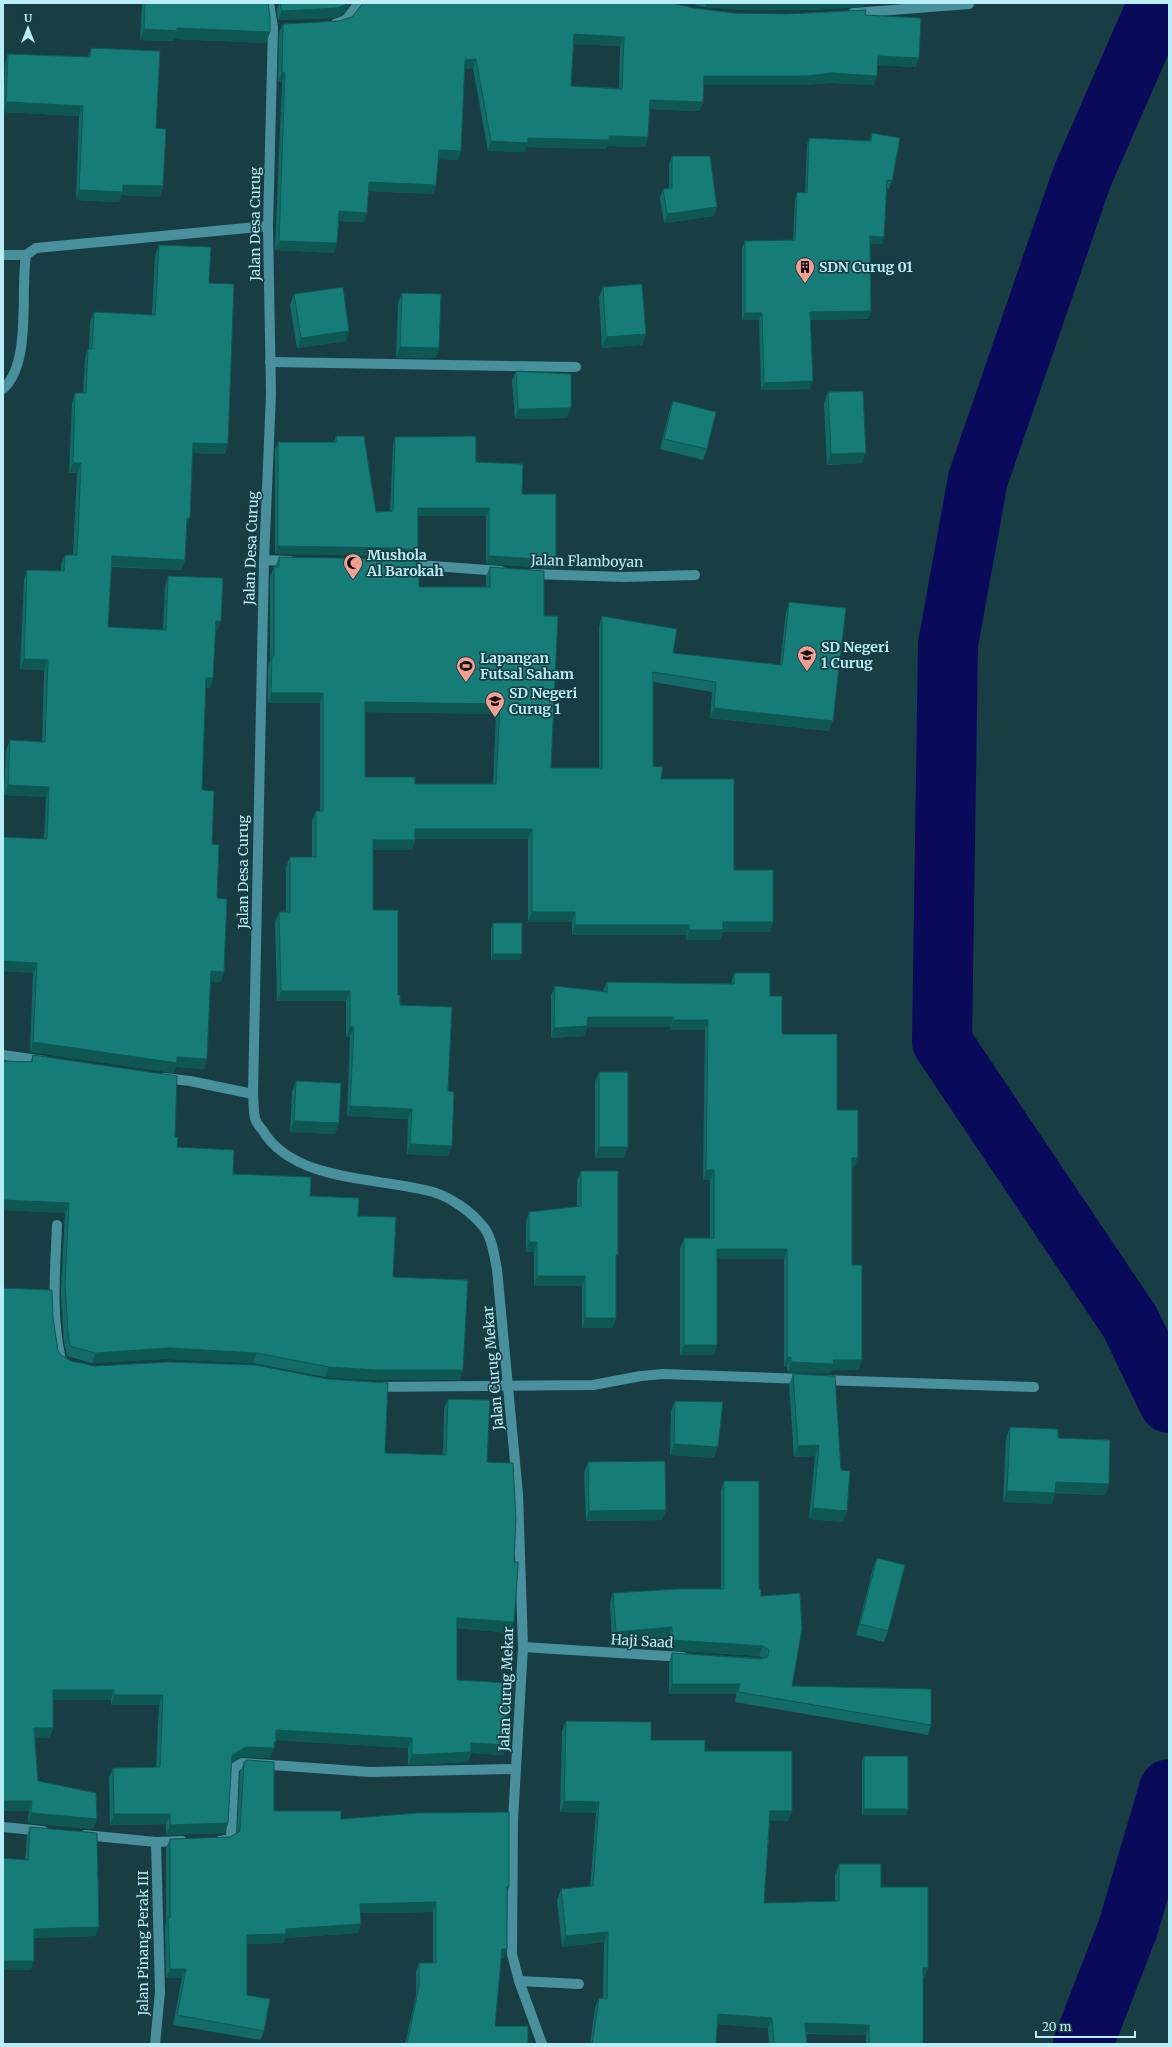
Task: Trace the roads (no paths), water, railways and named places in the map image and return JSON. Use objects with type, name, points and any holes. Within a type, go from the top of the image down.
[{"type":"street","name":"Jalan Desa Curug","points":[[253,1094],[264,560],[271,394],[268,226],[277,26],[269,3]]},
{"type":"street","points":[[327,25],[346,20],[359,3]]},
{"type":"street","points":[[839,14],[969,4]]},
{"type":"street","points":[[3,255],[26,255],[36,248],[268,226]]},
{"type":"street","points":[[3,389],[14,374],[21,355],[23,271],[26,255]]},
{"type":"street","points":[[270,362],[576,367]]},
{"type":"street","points":[[264,560],[303,561]]},
{"type":"street","points":[[396,563],[508,572]]},
{"type":"street","name":"Jalan Flamboyan","points":[[523,573],[624,577],[695,575]]},
{"type":"street","points":[[3,1055],[56,1063]]},
{"type":"street","points":[[152,1077],[190,1081],[253,1094]]},
{"type":"street","name":"Jalan Curug Mekar","points":[[253,1094],[255,1119],[270,1143],[292,1159],[325,1172],[402,1185],[435,1193],[459,1206],[482,1224],[490,1240],[498,1269],[518,1494],[523,1647],[513,1820],[512,1954],[519,1981],[542,2044]]},
{"type":"street","points":[[57,1225],[54,1308],[57,1345],[61,1360],[76,1366]]},
{"type":"street","points":[[365,1386],[593,1385],[640,1376],[663,1374],[1034,1387]]},
{"type":"street","name":"Haji Saad","points":[[523,1647],[696,1658]]},
{"type":"street","points":[[210,1841],[226,1840],[231,1837],[234,1768],[242,1763],[370,1772],[516,1770]]},
{"type":"street","points":[[3,1827],[56,1832]]},
{"type":"street","points":[[72,1834],[156,1842],[195,1841]]},
{"type":"street","name":"Jalan Pinang Perak III","points":[[155,2044],[160,1992],[156,1842]]},
{"type":"street","points":[[519,1981],[579,1984]]},
{"type":"waterway","points":[[1158,3],[1082,177],[978,479],[948,644],[942,1042],[1130,1322],[1169,1403]]},
{"type":"waterway","points":[[1083,2044],[1128,1928],[1169,1789]]},
{"type":"place","name":"SDN Curug 01","points":[[805,284]]},
{"type":"place","name":"Mushola Al Barokah","points":[[353,580]]},
{"type":"place","name":"SD Negeri 1 Curug","points":[[807,672]]},
{"type":"place","name":"Lapangan Futsal Saham","points":[[466,683]]},
{"type":"place","name":"SD Negeri Curug 1","points":[[495,718]]}]
